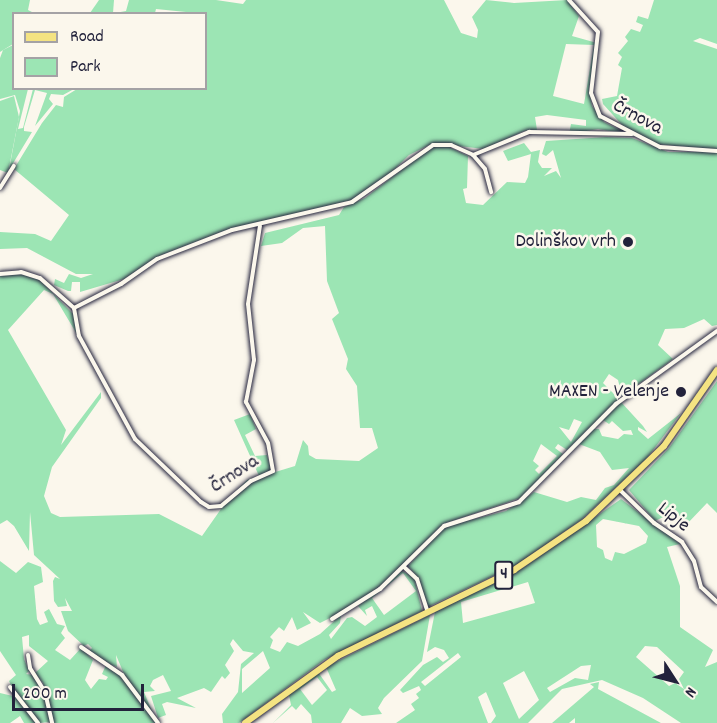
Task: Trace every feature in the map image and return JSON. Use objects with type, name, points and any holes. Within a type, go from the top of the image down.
[{"type":"main road","name":"4","points":[[245,723],[338,656],[548,549],[621,490],[664,446],[717,370]]},
{"type":"street","name":"Črnova","points":[[569,0],[598,32],[591,93],[596,110],[610,123],[668,150],[717,151]]},
{"type":"street","points":[[473,155],[529,132],[632,134]]},
{"type":"street","points":[[0,274],[21,272],[40,278],[74,308],[121,284],[157,259],[232,230],[260,226],[352,202],[433,145],[451,146],[473,155],[485,169],[491,192]]},
{"type":"street","points":[[0,188],[14,166]]},
{"type":"street","name":"Črnova","points":[[74,308],[79,336],[135,439],[201,502],[209,507],[221,506],[251,481],[273,471],[270,448],[246,402],[254,360],[248,304],[260,226]]},
{"type":"street","points":[[332,619],[380,589],[444,526],[519,502],[616,404],[717,331]]},
{"type":"street","name":"Lipje","points":[[621,490],[654,523],[682,543],[694,561],[701,587],[717,602]]},
{"type":"street","points":[[404,567],[417,579],[428,612]]},
{"type":"street","points":[[81,647],[93,658],[117,669],[158,723]]},
{"type":"street","points":[[28,655],[27,663],[45,692],[52,723]]},
{"type":"street","points":[[10,687],[38,723]]},
{"type":"green space","points":[[0,0],[30,0],[28,10],[32,12],[12,12],[12,45],[0,52]]},
{"type":"green space","points":[[99,0],[114,0],[113,12],[91,12]]},
{"type":"green space","points":[[129,0],[216,0],[243,4],[246,0],[444,0],[461,33],[477,38],[478,30],[472,17],[486,0],[514,3],[567,0],[579,16],[572,36],[597,43],[589,89],[592,106],[604,122],[628,134],[598,129],[569,134],[571,124],[586,126],[586,120],[547,115],[535,117],[537,130],[524,131],[484,149],[433,143],[409,155],[385,179],[352,200],[221,232],[159,256],[124,279],[80,292],[80,282],[72,282],[71,291],[68,291],[54,285],[55,279],[64,283],[69,274],[81,278],[93,274],[76,274],[27,248],[0,249],[0,232],[35,234],[51,241],[69,215],[14,169],[42,123],[56,105],[63,107],[64,97],[75,90],[207,90],[207,12],[156,9],[155,12],[120,12],[126,11]],"holes":[[[566,44],[594,45],[584,104],[553,96]]]},
{"type":"green space","points":[[654,0],[717,0],[717,44],[700,38],[693,41],[717,49],[717,150],[657,144],[623,126],[603,104],[602,99],[617,96],[622,68],[618,65],[622,57],[618,53],[628,41],[625,37],[631,29],[640,32],[643,25],[636,22],[638,16],[648,19]]},
{"type":"green space","points":[[12,46],[12,90],[28,90],[18,129],[23,128],[33,90],[35,90],[24,127],[24,131],[32,132],[9,170],[20,111],[15,95],[0,99],[0,58],[3,50]]},
{"type":"green space","points":[[35,90],[72,90],[63,95],[51,94],[49,99],[53,104],[35,126],[47,93]]},
{"type":"green space","points":[[14,96],[19,117],[8,173],[0,170],[0,101]]},
{"type":"green space","points":[[606,137],[632,138],[668,152],[717,152],[717,325],[712,326],[704,319],[684,328],[665,329],[658,345],[673,359],[622,396],[618,380],[609,374],[603,383],[619,399],[567,450],[558,444],[555,448],[563,454],[523,497],[443,524],[388,580],[352,607],[320,623],[303,612],[311,623],[297,630],[292,617],[284,631],[279,627],[270,637],[273,640],[270,648],[280,652],[287,642],[298,646],[320,634],[341,615],[340,623],[329,635],[331,639],[347,618],[352,617],[365,626],[377,617],[372,606],[365,610],[367,616],[358,606],[402,571],[414,577],[422,611],[324,660],[239,723],[223,723],[222,714],[238,692],[241,664],[254,653],[243,651],[233,639],[230,644],[234,651],[225,665],[230,673],[225,679],[222,676],[211,692],[204,688],[177,698],[196,708],[167,702],[162,704],[166,715],[158,718],[151,696],[171,691],[163,675],[153,680],[150,686],[155,691],[144,692],[154,716],[124,674],[116,655],[117,667],[96,659],[88,652],[92,648],[88,644],[84,646],[68,631],[61,611],[72,611],[65,598],[67,606],[58,607],[54,601],[53,581],[55,577],[60,579],[34,555],[30,512],[29,551],[14,526],[7,520],[0,524],[0,275],[24,273],[39,279],[75,316],[78,336],[53,294],[44,290],[8,330],[66,430],[61,445],[101,392],[101,398],[52,467],[44,496],[51,513],[60,517],[159,514],[202,536],[228,499],[247,480],[259,476],[234,420],[250,414],[256,429],[245,435],[255,456],[267,455],[272,473],[295,466],[303,440],[308,446],[309,455],[316,459],[359,461],[378,448],[372,428],[360,428],[357,386],[346,369],[348,359],[332,319],[339,313],[327,281],[325,226],[303,228],[282,243],[261,246],[265,233],[339,215],[344,207],[365,198],[431,147],[447,146],[468,156],[467,188],[463,189],[466,203],[483,205],[507,182],[525,183],[531,154],[508,161],[503,151],[524,143],[531,152],[540,150],[538,162],[542,168],[552,168],[544,176],[556,171],[561,178],[553,150],[546,156],[542,154],[546,141]],"holes":[[[574,419],[582,422],[571,442],[559,427],[569,430]],[[541,444],[557,456],[539,474],[535,470],[539,466],[533,461]],[[403,573],[416,591],[384,615],[372,598]],[[263,651],[270,668],[242,693],[242,669]]]},
{"type":"green space","points":[[717,381],[717,513],[707,503],[686,525],[676,511],[655,521],[629,490],[669,448]]},
{"type":"green space","points":[[621,402],[643,426],[647,432],[638,427],[638,430],[648,439],[681,413],[647,458],[581,520],[516,565],[428,607],[419,579],[408,566],[446,526],[506,511],[534,492],[567,502],[581,497],[596,500],[605,488],[614,485],[629,468],[612,470],[600,452],[579,444],[592,429],[599,429],[602,436],[618,439],[624,434],[633,435],[631,430],[623,431],[612,421],[609,424],[603,420]]},
{"type":"green space","points":[[621,499],[680,544],[667,547],[680,586],[680,627],[713,650],[705,667],[717,662],[717,723],[681,723],[643,698],[602,680],[562,689],[528,723],[491,723],[496,716],[486,692],[478,697],[488,723],[396,723],[415,710],[411,704],[419,698],[416,694],[421,690],[419,686],[403,693],[400,690],[423,665],[437,657],[443,662],[449,658],[444,650],[435,647],[427,652],[435,612],[523,568]],"holes":[[[603,519],[639,526],[648,536],[646,543],[624,554],[615,552],[612,561],[605,558],[603,550],[597,547],[596,525]],[[528,582],[535,603],[463,623],[461,602]],[[645,646],[657,647],[684,672],[679,679],[684,689],[675,683],[669,686],[636,657]],[[458,653],[461,657],[425,686],[421,682]],[[591,665],[588,680],[575,678],[550,692],[547,688],[581,666]],[[524,671],[539,700],[519,719],[503,683]]]},
{"type":"green space","points":[[0,561],[16,573],[28,562],[41,567],[43,582],[34,586],[37,619],[40,625],[48,622],[44,612],[49,609],[57,624],[65,626],[61,633],[65,638],[55,650],[70,660],[81,648],[93,660],[85,680],[91,689],[99,679],[106,680],[108,677],[102,674],[106,665],[118,671],[157,723],[52,723],[43,683],[35,673],[48,661],[29,646],[29,635],[22,637],[24,659],[29,671],[26,674],[33,675],[43,692],[50,722],[39,723],[11,685],[9,681],[16,675],[0,651]]},
{"type":"green space","points":[[430,615],[422,661],[384,698],[378,708],[382,714],[362,716],[350,708],[341,723],[312,723],[311,715],[301,704],[296,710],[292,706],[273,723],[291,705],[289,695],[249,723],[318,672],[332,692],[336,690],[326,667]],"holes":[[[317,677],[327,690],[312,705],[300,689]]]},
{"type":"green space","points":[[599,682],[598,689],[661,723],[575,723],[575,718],[569,723],[552,723],[594,687],[590,684]]},
{"type":"green space","points":[[0,693],[17,697],[37,723],[24,723],[20,716],[10,723],[0,723]]},
{"type":"place","name":"Dolinškov vrh","points":[[628,242]]},
{"type":"place","name":"MAXEN - Velenje","points":[[681,392]]}]
